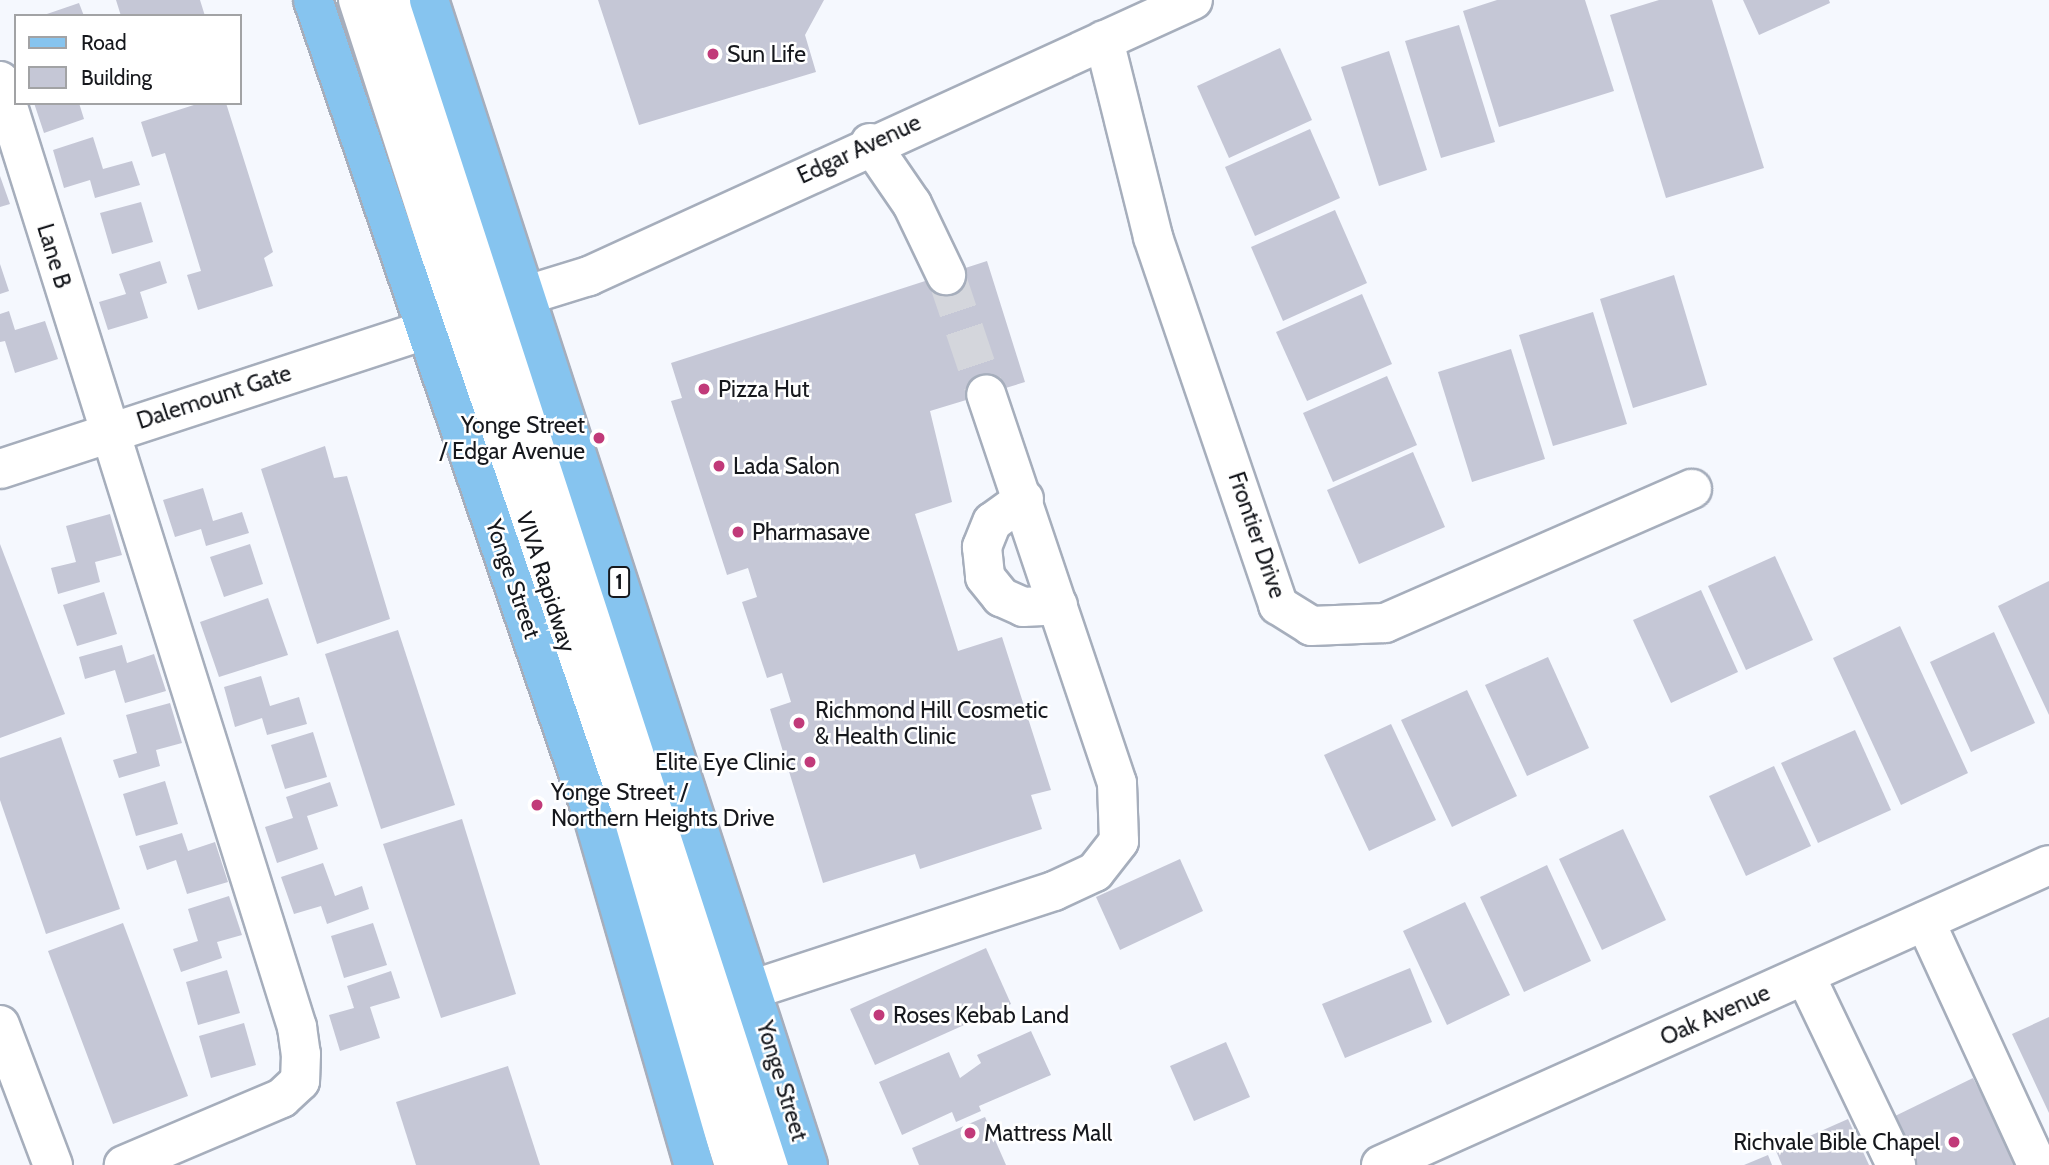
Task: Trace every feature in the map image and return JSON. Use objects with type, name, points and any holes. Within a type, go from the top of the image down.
[{"type":"main road","name":"Yonge Street","points":[[313,0],[593,816],[694,1165]]},
{"type":"main road","name":"Yonge Street","points":[[429,0],[524,296],[754,989],[808,1165]]},
{"type":"street","name":"VIVA Rapidway","points":[[358,0],[734,1165]]},
{"type":"street","name":"VIVA Rapidway","points":[[394,0],[769,1165]]},
{"type":"street","name":"Edgar Avenue","points":[[524,296],[589,276],[870,143],[1193,0]]},
{"type":"street","name":"Frontier Drive","points":[[1104,40],[1153,237],[1278,605],[1311,626],[1385,623],[1692,489]]},
{"type":"street","name":"Lane B","points":[[0,81],[297,1027],[301,1054],[299,1081],[282,1097],[124,1165]]},
{"type":"street","points":[[870,143],[912,204],[946,275]]},
{"type":"street","name":"Dalemount Gate","points":[[0,469],[109,431],[428,329]]},
{"type":"street","points":[[754,989],[1054,891],[1096,872],[1119,841],[1117,783],[1024,499],[986,394]]},
{"type":"street","points":[[1024,499],[992,522],[982,547],[985,577],[1001,597],[1023,607],[1058,605]]},
{"type":"street","name":"Oak Avenue","points":[[1381,1165],[1419,1157],[1805,975],[2049,865]]},
{"type":"street","points":[[1925,921],[2037,1165]]},
{"type":"street","points":[[1805,975],[1896,1165]]},
{"type":"street","points":[[0,1025],[53,1165]]},
{"type":"building","points":[[116,0],[200,0],[204,14],[120,14]]},
{"type":"building","name":"Sun Life","points":[[598,0],[824,0],[805,35],[816,72],[639,125]]},
{"type":"building","points":[[1497,0],[1585,0],[1614,91],[1499,127],[1463,11]]},
{"type":"building","points":[[1659,0],[1712,0],[1764,168],[1666,198],[1610,15]]},
{"type":"building","points":[[1743,0],[1829,0],[1830,3],[1759,35]]},
{"type":"building","points":[[79,3],[83,14],[47,14]]},
{"type":"building","points":[[1459,25],[1495,142],[1441,158],[1405,41]]},
{"type":"building","points":[[1280,48],[1312,120],[1229,158],[1197,86]]},
{"type":"building","points":[[1389,51],[1427,170],[1379,186],[1341,67]]},
{"type":"building","points":[[35,105],[80,105],[84,119],[44,133]]},
{"type":"building","points":[[194,105],[227,105],[273,252],[264,258],[273,286],[198,310],[187,275],[201,271],[165,153],[152,157],[141,122]]},
{"type":"building","points":[[1310,129],[1340,198],[1255,236],[1225,167]]},
{"type":"building","points":[[93,137],[103,169],[132,161],[140,185],[95,198],[90,180],[64,188],[53,150]]},
{"type":"building","points":[[0,176],[10,204],[0,207]]},
{"type":"building","points":[[141,202],[153,242],[112,254],[100,213]]},
{"type":"building","points":[[1335,210],[1367,283],[1283,321],[1251,247]]},
{"type":"building","points":[[160,261],[167,283],[140,292],[148,318],[108,330],[99,302],[126,294],[119,274]]},
{"type":"building","points":[[987,261],[1025,382],[930,411],[952,502],[915,514],[958,651],[1002,637],[1051,790],[1031,795],[1042,829],[920,869],[915,854],[823,883],[770,709],[791,702],[782,673],[767,678],[742,602],[757,597],[748,568],[727,575],[671,401],[682,398],[671,363]]},
{"type":"building","points":[[0,264],[9,291],[0,294]]},
{"type":"building","points":[[1674,275],[1707,385],[1633,408],[1600,299]]},
{"type":"building","points":[[1362,294],[1392,364],[1307,401],[1276,332]]},
{"type":"building","points":[[9,311],[15,330],[45,321],[58,359],[15,373],[5,341],[0,342],[0,314]]},
{"type":"building","points":[[1593,312],[1627,424],[1553,446],[1519,335]]},
{"type":"building","points":[[1511,349],[1545,459],[1472,482],[1438,372]]},
{"type":"building","points":[[1387,376],[1417,445],[1333,482],[1303,413]]},
{"type":"building","points":[[325,446],[334,478],[347,476],[390,619],[317,644],[261,469]]},
{"type":"building","points":[[1413,452],[1445,527],[1359,564],[1327,490]]},
{"type":"building","points":[[203,488],[213,521],[242,512],[249,533],[206,546],[201,529],[175,537],[163,500]]},
{"type":"building","points":[[110,514],[122,555],[95,562],[100,582],[58,594],[51,568],[76,562],[66,526]]},
{"type":"building","points":[[0,544],[65,714],[0,738]]},
{"type":"building","points":[[250,544],[263,584],[224,597],[210,557]]},
{"type":"building","points":[[1775,556],[1813,640],[1746,670],[1708,586]]},
{"type":"building","points":[[2049,581],[2049,715],[1998,606]]},
{"type":"building","points":[[1701,590],[1738,672],[1671,703],[1633,620]]},
{"type":"building","points":[[104,592],[117,634],[77,646],[63,605]]},
{"type":"building","points":[[268,598],[288,655],[219,677],[200,622]]},
{"type":"building","points":[[1900,626],[1968,773],[1901,805],[1833,658]]},
{"type":"building","points":[[398,630],[455,805],[381,829],[325,654]]},
{"type":"building","points":[[1994,632],[2035,723],[1971,752],[1930,662]]},
{"type":"building","points":[[122,645],[127,663],[154,654],[166,691],[125,703],[115,670],[85,679],[79,657]]},
{"type":"building","points":[[1548,657],[1589,748],[1527,776],[1485,685]]},
{"type":"building","points":[[261,676],[270,706],[299,697],[307,724],[267,735],[262,718],[235,727],[224,687]]},
{"type":"building","points":[[1467,690],[1517,796],[1452,827],[1401,720]]},
{"type":"building","points":[[170,703],[182,743],[156,750],[160,766],[119,778],[113,760],[137,753],[126,715]]},
{"type":"building","points":[[1391,724],[1436,820],[1369,851],[1324,755]]},
{"type":"building","points":[[1855,730],[1891,810],[1818,843],[1781,763]]},
{"type":"building","points":[[313,732],[327,777],[285,789],[271,745]]},
{"type":"building","points":[[61,737],[120,909],[46,934],[0,800],[0,758]]},
{"type":"building","points":[[1774,766],[1811,846],[1746,876],[1709,796]]},
{"type":"building","points":[[165,781],[178,824],[136,836],[123,794]]},
{"type":"building","points":[[330,782],[338,806],[307,816],[318,849],[277,863],[265,827],[293,818],[286,797]]},
{"type":"building","points":[[462,819],[516,994],[441,1018],[383,844]]},
{"type":"building","points":[[1623,829],[1666,920],[1602,950],[1559,859]]},
{"type":"building","points":[[182,833],[188,851],[215,842],[228,882],[187,894],[176,860],[147,870],[139,846]]},
{"type":"building","points":[[1180,859],[1203,911],[1120,950],[1096,897]]},
{"type":"building","points":[[323,863],[335,896],[362,886],[369,909],[327,924],[321,906],[294,914],[281,877]]},
{"type":"building","points":[[1547,865],[1591,961],[1524,992],[1480,897]]},
{"type":"building","points":[[229,896],[242,935],[217,942],[222,958],[181,972],[173,949],[198,941],[188,909]]},
{"type":"building","points":[[1465,902],[1510,995],[1447,1025],[1403,931]]},
{"type":"building","points":[[123,923],[188,1096],[113,1124],[48,951]]},
{"type":"building","points":[[373,923],[387,965],[344,978],[331,936]]},
{"type":"building","points":[[986,948],[1011,1004],[875,1065],[850,1009]]},
{"type":"building","points":[[1410,968],[1432,1022],[1345,1058],[1322,1004]]},
{"type":"building","points":[[227,970],[240,1013],[198,1025],[186,982]]},
{"type":"building","points":[[391,971],[400,998],[370,1007],[380,1038],[340,1051],[329,1015],[354,1008],[347,986]]},
{"type":"building","points":[[2049,1017],[2049,1113],[2012,1034]]},
{"type":"building","points":[[244,1023],[256,1065],[211,1078],[199,1036]]},
{"type":"building","points":[[1031,1031],[1051,1075],[979,1106],[981,1111],[956,1122],[952,1112],[902,1135],[879,1082],[949,1052],[960,1078],[981,1063],[977,1055]]},
{"type":"building","points":[[1226,1042],[1250,1097],[1194,1121],[1170,1066]]},
{"type":"building","points":[[508,1066],[540,1165],[416,1165],[396,1102]]},
{"type":"building","name":"Richvale Bible Chapel","points":[[1973,1078],[2018,1165],[1915,1165],[1891,1118]]},
{"type":"building","name":"Mattress Mall","points":[[985,1117],[1006,1165],[919,1165],[912,1148]]},
{"type":"building","points":[[1848,1119],[1869,1165],[1782,1165],[1776,1151]]},
{"type":"building","points":[[1768,1155],[1772,1165],[1744,1165]]},
{"type":"tunnel","points":[[946,275],[986,394]]},
{"type":"place","name":"Sun Life","points":[[713,54]]},
{"type":"place","name":"Pizza Hut","points":[[704,389]]},
{"type":"place","name":"Yonge Street / Edgar Avenue","points":[[599,438]]},
{"type":"place","name":"Lada Salon","points":[[719,466]]},
{"type":"place","name":"Pharmasave","points":[[738,532]]},
{"type":"place","name":"Richmond Hill Cosmetic & Health Clinic","points":[[799,723]]},
{"type":"place","name":"Elite Eye Clinic","points":[[810,762]]},
{"type":"place","name":"Yonge Street / Northern Heights Drive","points":[[537,805]]},
{"type":"place","name":"Roses Kebab Land","points":[[879,1015]]},
{"type":"place","name":"Mattress Mall","points":[[970,1133]]},
{"type":"place","name":"Richvale Bible Chapel","points":[[1954,1142]]}]
